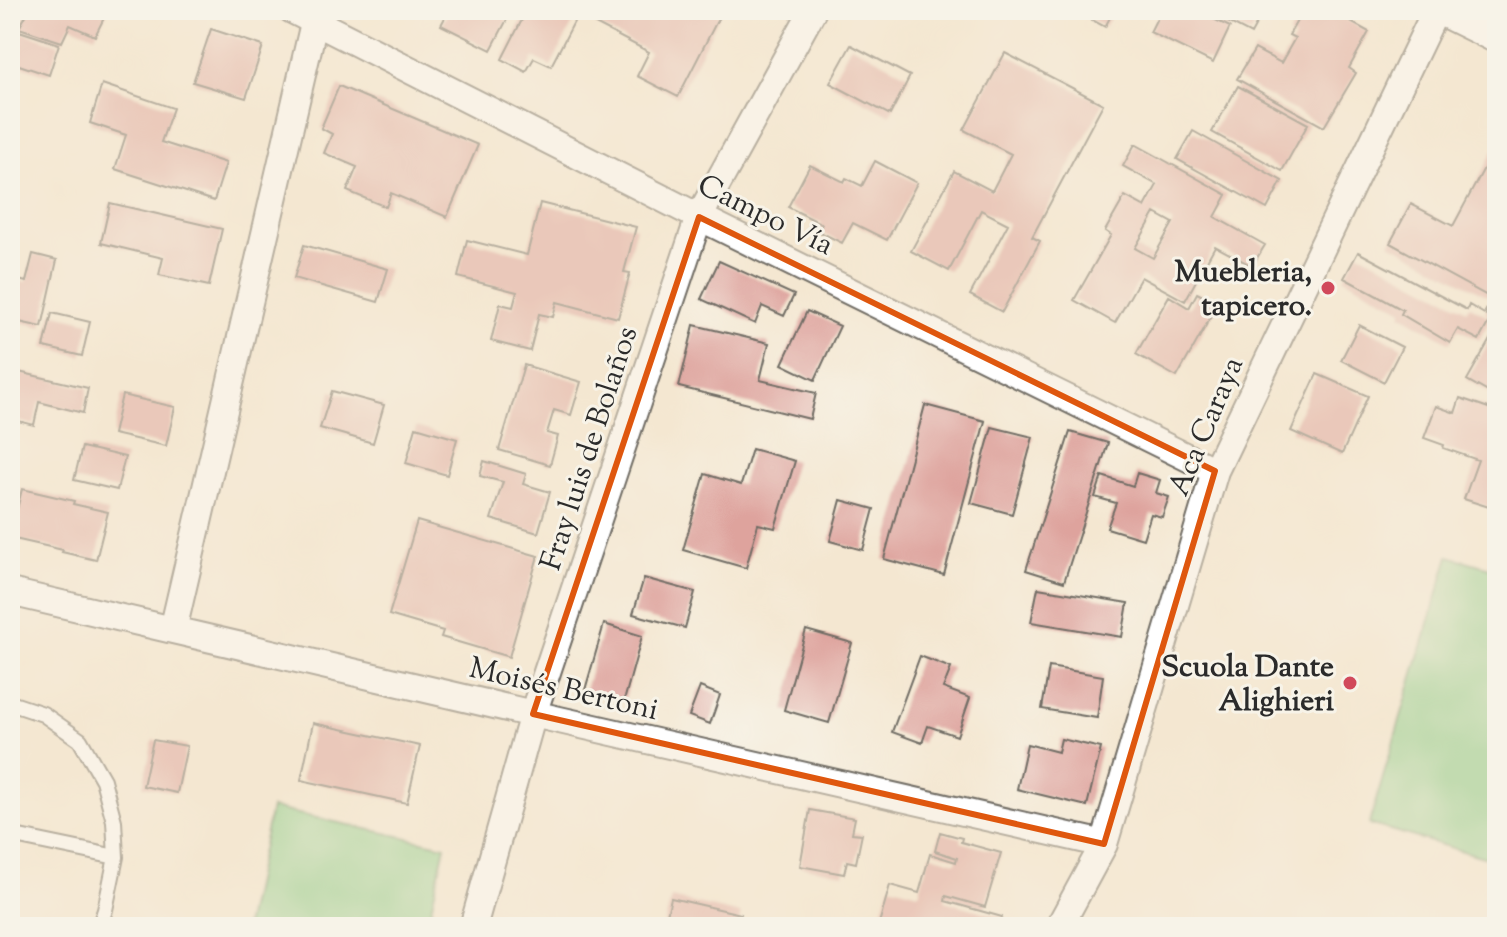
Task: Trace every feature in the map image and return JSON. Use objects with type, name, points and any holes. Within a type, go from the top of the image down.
[{"type":"street","name":"Fray luis de Bolaños","points":[[473,927],[533,714],[699,217],[813,10]]},
{"type":"street","points":[[1436,10],[1497,40]]},
{"type":"street","name":"Aca Caraya","points":[[1059,927],[1104,844],[1215,471],[1436,10]]},
{"type":"street","name":"Campo Vía","points":[[307,13],[699,217],[1215,471]]},
{"type":"street","points":[[173,630],[307,13]]},
{"type":"street","name":"Moisés Bertoni","points":[[10,592],[1104,844]]},
{"type":"lane","points":[[10,703],[43,714],[80,740],[103,780],[114,821],[116,857],[99,927]]},
{"type":"lane","points":[[10,835],[116,857]]},
{"type":"highlighted area","points":[[699,217],[1215,471],[1104,844],[533,714]]},
{"type":"green space","points":[[1449,556],[1497,570],[1497,861],[1369,824]]},
{"type":"green space","points":[[271,808],[445,846],[427,927],[245,927]]},
{"type":"building","points":[[29,10],[108,10],[95,36],[70,25],[62,42],[19,28]]},
{"type":"building","points":[[449,10],[512,10],[491,50],[441,25]]},
{"type":"building","points":[[527,10],[566,10],[576,18],[551,66],[534,58],[526,72],[502,59]]},
{"type":"building","points":[[585,10],[711,10],[720,15],[678,97],[637,76],[649,52],[582,17]]},
{"type":"building","points":[[1074,10],[1114,10],[1105,27]]},
{"type":"building","points":[[1161,10],[1195,10],[1230,27],[1213,63],[1150,32]]},
{"type":"building","points":[[1205,10],[1264,10],[1251,34]]},
{"type":"building","points":[[1303,10],[1329,10],[1369,32],[1349,68],[1356,73],[1324,127],[1237,79],[1255,49],[1281,63],[1295,38],[1289,35]]},
{"type":"building","points":[[10,28],[59,44],[49,75],[10,62]]},
{"type":"building","points":[[211,29],[263,46],[246,98],[193,82]]},
{"type":"building","points":[[851,45],[910,76],[890,115],[830,83]]},
{"type":"building","points":[[1005,53],[1103,104],[1032,237],[1040,241],[1002,312],[970,295],[1008,224],[981,210],[949,271],[911,251],[954,171],[992,191],[1011,154],[964,130]]},
{"type":"building","points":[[10,66],[17,68],[11,87],[10,87]]},
{"type":"building","points":[[102,84],[173,108],[161,142],[226,163],[214,201],[115,169],[126,135],[90,123]]},
{"type":"building","points":[[339,86],[478,145],[447,217],[391,193],[386,207],[347,191],[357,167],[324,153],[332,134],[321,128]]},
{"type":"building","points":[[1238,86],[1308,124],[1282,171],[1212,132]]},
{"type":"building","points":[[1193,131],[1282,181],[1267,209],[1177,159]]},
{"type":"building","points":[[1135,144],[1227,195],[1215,217],[1265,245],[1252,266],[1215,246],[1185,301],[1141,277],[1115,323],[1074,300],[1111,235],[1105,231],[1125,196],[1145,207],[1157,185],[1123,166]],"holes":[[[1155,213],[1173,223],[1153,258],[1135,248]]]},
{"type":"building","points":[[1497,144],[1497,282],[1489,297],[1390,243],[1411,204],[1453,226]]},
{"type":"building","points":[[875,161],[917,183],[887,240],[853,223],[842,243],[818,231],[822,224],[788,207],[810,165],[844,182],[846,178],[862,186]]},
{"type":"building","points":[[110,203],[222,229],[209,286],[159,275],[163,258],[101,243]]},
{"type":"building","points":[[540,203],[636,227],[624,272],[630,273],[618,318],[557,302],[553,317],[539,314],[530,351],[491,341],[500,304],[513,307],[517,292],[458,277],[467,240],[527,255]]},
{"type":"building","points":[[304,245],[388,269],[378,302],[294,278]]},
{"type":"building","points":[[1358,252],[1467,310],[1469,305],[1491,318],[1479,340],[1458,329],[1450,343],[1401,314],[1403,310],[1344,278]]},
{"type":"building","points":[[33,254],[57,260],[42,327],[10,320],[19,280],[26,282]]},
{"type":"building","points":[[719,261],[794,295],[784,316],[762,306],[755,324],[701,299]]},
{"type":"building","points":[[1497,290],[1497,319],[1485,312]]},
{"type":"building","points":[[1197,293],[1218,304],[1177,377],[1136,354],[1169,296],[1189,308]]},
{"type":"building","points":[[807,311],[840,326],[815,380],[782,364]]},
{"type":"building","points":[[52,313],[90,322],[82,356],[44,347]]},
{"type":"building","points":[[694,325],[769,343],[760,380],[816,393],[810,419],[679,387]]},
{"type":"building","points":[[1359,325],[1402,347],[1384,382],[1341,360]]},
{"type":"building","points":[[1497,327],[1497,397],[1467,380]]},
{"type":"building","points":[[524,365],[581,382],[571,415],[554,410],[547,433],[558,436],[550,465],[499,450]]},
{"type":"building","points":[[10,370],[88,388],[83,413],[39,402],[34,425],[10,419]]},
{"type":"building","points":[[1317,374],[1368,396],[1342,454],[1291,431]]},
{"type":"building","points":[[332,391],[384,405],[373,443],[320,428]]},
{"type":"building","points":[[122,395],[175,407],[166,446],[113,434]]},
{"type":"building","points":[[1460,398],[1497,411],[1497,486],[1489,507],[1464,499],[1478,460],[1424,438],[1436,406],[1455,413]]},
{"type":"building","points":[[925,405],[985,421],[944,575],[884,559]]},
{"type":"building","points":[[416,427],[457,439],[447,475],[406,463]]},
{"type":"building","points":[[992,427],[1033,437],[1012,514],[971,503]]},
{"type":"building","points":[[1070,432],[1108,443],[1064,582],[1026,570]]},
{"type":"building","points":[[82,447],[125,457],[117,490],[74,480]]},
{"type":"building","points":[[752,449],[795,461],[775,528],[758,524],[746,568],[683,550],[705,474],[741,485]]},
{"type":"building","points":[[484,461],[526,474],[523,484],[550,492],[538,533],[491,519],[503,482],[480,476]]},
{"type":"building","points":[[1137,473],[1160,480],[1156,493],[1169,497],[1162,517],[1151,514],[1143,539],[1107,528],[1116,503],[1095,497],[1102,476],[1133,486]]},
{"type":"building","points":[[22,489],[108,512],[96,560],[10,538]]},
{"type":"building","points":[[841,500],[874,509],[863,550],[830,541]]},
{"type":"building","points":[[417,521],[538,556],[509,657],[441,637],[443,631],[389,615]]},
{"type":"building","points":[[644,578],[695,592],[685,628],[633,614]]},
{"type":"building","points":[[1038,588],[1128,603],[1122,637],[1031,622]]},
{"type":"building","points":[[604,624],[642,636],[624,701],[585,690]]},
{"type":"building","points":[[806,630],[852,643],[829,723],[784,710]]},
{"type":"building","points":[[920,656],[951,668],[943,688],[970,698],[957,736],[928,726],[922,743],[892,732]]},
{"type":"building","points":[[1049,667],[1103,676],[1097,718],[1042,709]]},
{"type":"building","points":[[700,687],[720,695],[710,724],[689,716]]},
{"type":"building","points":[[313,723],[420,746],[407,803],[301,780]]},
{"type":"building","points":[[1061,739],[1101,748],[1087,806],[1017,789],[1027,744],[1058,752]]},
{"type":"building","points":[[153,740],[187,746],[177,793],[143,786]]},
{"type":"building","points":[[810,810],[855,818],[852,833],[862,834],[856,863],[847,861],[844,874],[800,866]]},
{"type":"building","points":[[940,832],[962,838],[961,842],[1001,853],[985,907],[946,896],[945,901],[1002,917],[1000,927],[878,927],[890,885],[919,893],[930,854],[956,862],[957,858],[935,851]]},
{"type":"building","points":[[671,898],[741,914],[738,927],[664,927]]},
{"type":"place","name":"Muebleria, tapicero.","points":[[1328,288]]},
{"type":"place","name":"Scuola Dante Alighieri","points":[[1350,683]]}]
